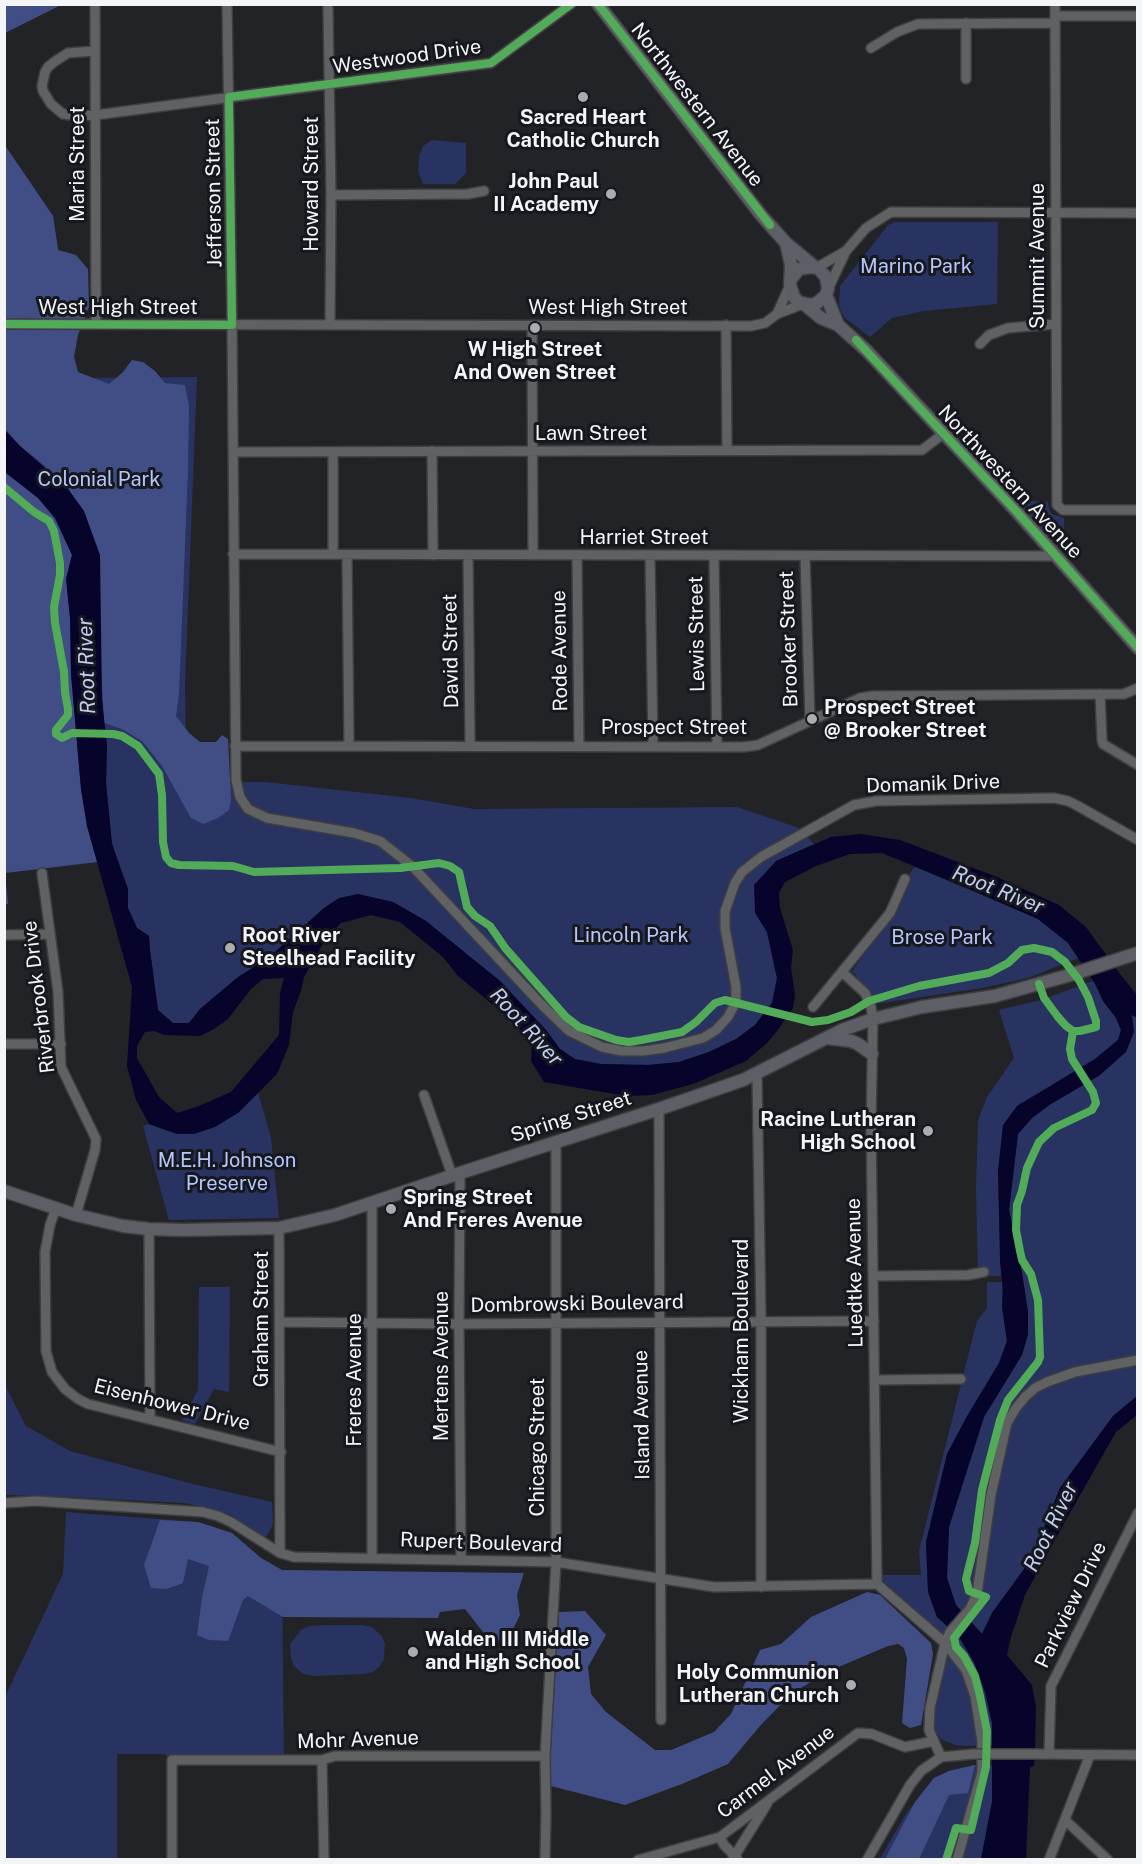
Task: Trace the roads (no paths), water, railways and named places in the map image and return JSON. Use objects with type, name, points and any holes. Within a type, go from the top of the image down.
[{"type":"main road","name":"Northwestern Avenue","points":[[598,4],[748,199],[786,243],[815,268]]},
{"type":"main road","points":[[786,243],[791,265],[790,282],[794,297],[804,304],[817,303],[827,292],[826,277],[823,272],[815,268],[800,269],[790,282]]},
{"type":"main road","name":"Northwestern Avenue","points":[[827,292],[838,325]]},
{"type":"main road","name":"Northwestern Avenue","points":[[804,304],[821,318],[838,325],[866,350],[1137,648]]},
{"type":"main road","name":"Spring Street","points":[[4,1191],[76,1215],[123,1226],[183,1230],[279,1228],[335,1215],[659,1109],[757,1074],[827,1038],[873,1019],[994,996],[1132,955]]},
{"type":"main road","points":[[827,1038],[851,1041],[872,1054]]},
{"type":"street","name":"Maria Street","points":[[95,4],[96,324]]},
{"type":"street","name":"Jefferson Street","points":[[227,4],[235,746]]},
{"type":"street","name":"Westwood Drive","points":[[95,51],[68,53],[48,67],[42,86],[46,98],[56,110],[63,114],[77,116],[96,115],[491,63],[571,4]]},
{"type":"street","name":"Summit Avenue","points":[[1055,4],[1056,500],[1059,508],[1063,510],[1137,510]]},
{"type":"street","name":"Howard Street","points":[[328,8],[331,195],[330,325]]},
{"type":"street","points":[[871,48],[897,32],[918,24],[1137,16]]},
{"type":"street","points":[[966,23],[966,79]]},
{"type":"street","points":[[331,195],[468,194],[484,190]]},
{"type":"street","points":[[827,292],[846,251],[866,228],[891,212],[1137,213]]},
{"type":"street","points":[[815,268],[846,251]]},
{"type":"street","points":[[777,314],[790,282]]},
{"type":"street","name":"West High Street","points":[[4,324],[751,326],[804,304]]},
{"type":"street","points":[[980,344],[989,335],[1008,328],[1056,324]]},
{"type":"street","points":[[726,325],[727,451]]},
{"type":"street","points":[[532,326],[533,555]]},
{"type":"street","name":"Lawn Street","points":[[233,452],[922,450],[943,434]]},
{"type":"street","points":[[432,451],[433,555]]},
{"type":"street","points":[[333,452],[333,554]]},
{"type":"street","name":"Harriet Street","points":[[233,554],[1055,556]]},
{"type":"street","points":[[347,555],[349,746]]},
{"type":"street","name":"David Street","points":[[468,555],[470,745]]},
{"type":"street","name":"Rode Avenue","points":[[577,556],[579,746]]},
{"type":"street","points":[[650,556],[653,746]]},
{"type":"street","name":"Lewis Street","points":[[714,556],[717,747]]},
{"type":"street","name":"Brooker Street","points":[[805,556],[810,721]]},
{"type":"street","name":"Prospect Street","points":[[235,746],[743,747],[758,745],[860,698],[872,696],[1124,694],[1137,688]]},
{"type":"street","points":[[1100,694],[1103,744],[1137,765]]},
{"type":"street","name":"Domanik Drive","points":[[235,746],[237,789],[248,809],[267,818],[372,837],[388,846],[412,866],[569,1031],[602,1047],[622,1051],[664,1048],[694,1040],[716,1030],[728,1017],[736,1002],[736,987],[725,928],[725,911],[735,883],[742,872],[760,857],[854,805],[876,801],[1054,798],[1078,806],[1137,840]]},
{"type":"street","name":"Riverbrook Drive","points":[[42,873],[58,992],[61,1067],[96,1139],[95,1150],[76,1215]]},
{"type":"street","points":[[813,1007],[890,913],[905,879]]},
{"type":"street","points":[[4,934],[50,934]]},
{"type":"street","name":"Luedtke Avenue","points":[[842,972],[865,993],[873,1019],[871,1123],[877,1584]]},
{"type":"street","points":[[4,1044],[61,1044]]},
{"type":"street","name":"Wickham Boulevard","points":[[757,1074],[761,1321],[761,1587]]},
{"type":"street","name":"Mertens Avenue","points":[[424,1095],[456,1174],[461,1559]]},
{"type":"street","name":"Island Avenue","points":[[659,1109],[661,1720]]},
{"type":"street","name":"Chicago Street","points":[[545,1860],[545,1756],[556,1562],[556,1142]]},
{"type":"street","name":"Freres Avenue","points":[[372,1203],[372,1558]]},
{"type":"street","name":"Eisenhower Drive","points":[[56,1208],[47,1241],[45,1264],[46,1351],[52,1372],[65,1389],[88,1404],[281,1452]]},
{"type":"street","name":"Graham Street","points":[[279,1228],[280,1553]]},
{"type":"street","points":[[149,1229],[150,1419]]},
{"type":"street","points":[[873,1276],[968,1275],[984,1272]]},
{"type":"street","name":"Dombrowski Boulevard","points":[[280,1322],[459,1324],[874,1321]]},
{"type":"street","points":[[941,1757],[929,1730],[929,1718],[945,1642],[950,1632],[975,1602],[979,1588],[991,1495],[1007,1424],[1016,1408],[1035,1388],[1061,1376],[1137,1360]]},
{"type":"street","points":[[875,1380],[961,1379]]},
{"type":"street","name":"Rupert Boulevard","points":[[4,1503],[36,1501],[203,1512],[231,1522],[280,1553],[294,1557],[556,1562],[714,1587],[877,1584]]},
{"type":"street","name":"Parkview Drive","points":[[1048,1754],[1051,1686],[1137,1513]]},
{"type":"street","points":[[877,1584],[945,1642],[966,1670],[975,1696],[982,1742],[981,1772],[957,1860]]},
{"type":"street","name":"Carmel Avenue","points":[[638,1860],[720,1837],[858,1733],[872,1734],[905,1747],[934,1741]]},
{"type":"street","points":[[867,1860],[910,1785],[926,1766],[941,1757],[974,1754],[1137,1755]]},
{"type":"street","points":[[1049,1860],[1090,1755]]},
{"type":"street","name":"Mohr Avenue","points":[[172,1860],[172,1760],[322,1760],[335,1756],[545,1756]]},
{"type":"street","points":[[322,1760],[324,1860]]},
{"type":"street","points":[[720,1837],[735,1858],[772,1797]]},
{"type":"street","points":[[1065,1820],[1108,1860]]},
{"type":"water","name":"Root River","points":[[4,429],[66,486],[84,511],[100,555],[102,700],[107,746],[106,783],[112,844],[128,889],[128,908],[137,928],[149,936],[158,1010],[173,1023],[189,1023],[200,1009],[238,977],[267,959],[324,908],[339,898],[358,894],[393,902],[426,921],[500,981],[546,1030],[560,1049],[575,1059],[601,1064],[648,1065],[679,1062],[709,1052],[736,1039],[755,1025],[772,1003],[777,978],[767,932],[755,913],[754,885],[776,861],[831,837],[861,834],[900,840],[997,877],[1059,905],[1086,927],[1137,995],[1137,1018],[1132,1015],[1134,1032],[1126,1052],[1100,1075],[1032,1118],[1018,1134],[1009,1210],[1028,1312],[1028,1334],[1022,1355],[984,1417],[949,1527],[947,1578],[956,1605],[982,1634],[992,1613],[1032,1558],[1060,1488],[1113,1416],[1137,1396],[1137,1415],[1116,1432],[1067,1518],[1025,1595],[1011,1637],[1007,1655],[1032,1685],[1036,1707],[1035,1754],[1034,1766],[1030,1767],[1026,1859],[981,1859],[992,1802],[992,1723],[985,1692],[974,1662],[959,1637],[937,1617],[928,1592],[926,1542],[947,1454],[999,1363],[1007,1341],[1002,1307],[998,1170],[1003,1125],[1017,1106],[1095,1059],[1118,1040],[1121,1030],[1096,985],[1068,943],[1038,919],[882,853],[850,854],[816,866],[785,882],[779,893],[780,908],[793,950],[791,967],[795,996],[793,1008],[767,1043],[746,1061],[693,1084],[652,1095],[626,1096],[544,1082],[531,1061],[532,1041],[502,1012],[458,976],[443,957],[400,922],[371,915],[341,923],[325,940],[304,977],[293,1012],[289,1045],[277,1074],[238,1113],[215,1127],[194,1134],[177,1134],[149,1124],[136,1100],[127,1066],[132,987],[87,826],[81,789],[66,579],[72,555],[55,518],[38,498],[5,472]],"holes":[[[284,978],[280,993],[279,1035],[231,1092],[177,1113],[159,1097],[137,1058],[137,1046],[145,1032],[200,1036],[228,1019],[251,989],[263,979]]]},
{"type":"place","name":"Sacred Heart Catholic Church","points":[[583,97]]},
{"type":"place","name":"John Paul II Academy","points":[[611,194]]},
{"type":"place","name":"W High Street And Owen Street","points":[[535,328]]},
{"type":"place","name":"Prospect Street @ Brooker Street","points":[[812,719]]},
{"type":"place","name":"Root River Steelhead Facility","points":[[230,948]]},
{"type":"place","name":"Racine Lutheran High School","points":[[928,1131]]},
{"type":"place","name":"Spring Street And Freres Avenue","points":[[391,1209]]},
{"type":"place","name":"Walden III Middle and High School","points":[[413,1652]]},
{"type":"place","name":"Holy Communion Lutheran Church","points":[[851,1685]]},
{"type":"park label","name":"Marino Park","points":[[916,267]]},
{"type":"park label","name":"Colonial Park","points":[[99,480]]},
{"type":"park label","name":"Lincoln Park","points":[[631,936]]},
{"type":"park label","name":"Brose Park","points":[[942,938]]},
{"type":"park label","name":"M.E.H. Johnson Preserve","points":[[227,1172]]}]
